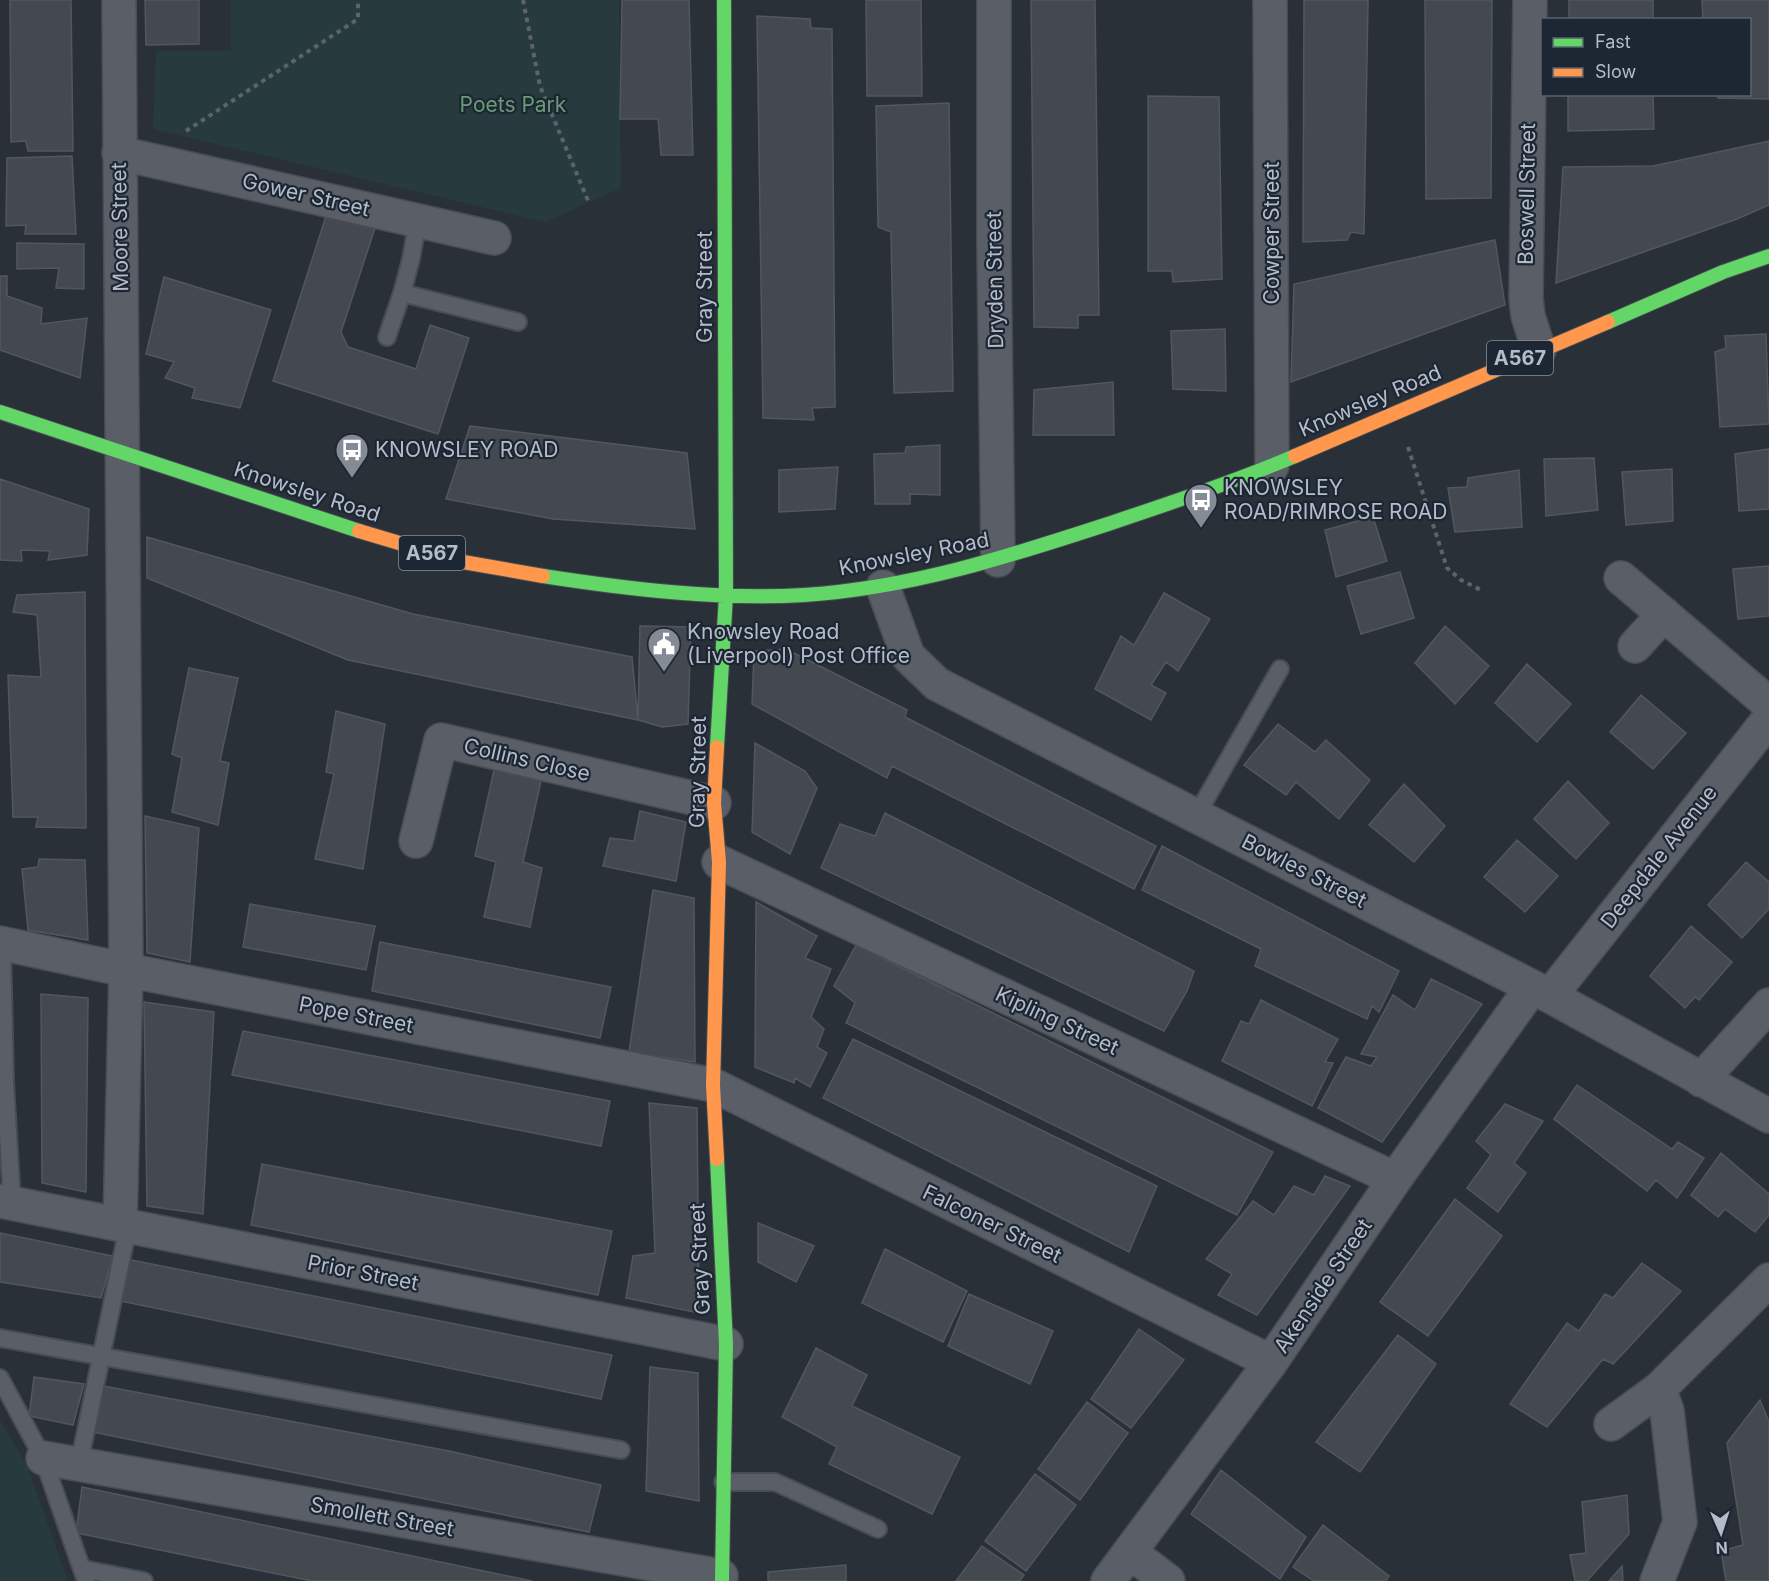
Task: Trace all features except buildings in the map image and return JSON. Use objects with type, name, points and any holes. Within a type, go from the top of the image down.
[{"type":"main road","name":"Gray Street","points":[[722,1579],[726,1344],[713,1085],[719,862],[714,803],[726,595],[724,0]]},
{"type":"main road","name":"Knowsley Road","points":[[0,412],[317,519],[463,562],[625,587],[726,595],[803,595],[883,587],[998,560],[1272,466],[1539,350],[1724,272],[1769,256]]},
{"type":"street","name":"Moore Street","points":[[119,0],[126,970],[124,1226]]},
{"type":"street","name":"Dryden Street","points":[[994,0],[998,560]]},
{"type":"street","name":"Cowper Street","points":[[1270,0],[1272,466]]},
{"type":"street","name":"Boswell Street","points":[[1530,0],[1526,298],[1528,315],[1539,350]]},
{"type":"street","name":"Gower Street","points":[[119,153],[494,238]]},
{"type":"street","points":[[1621,578],[1769,704]]},
{"type":"street","name":"Bowles Street","points":[[883,587],[908,656],[937,684],[1541,991],[1769,1116]]},
{"type":"street","points":[[1635,646],[1664,614]]},
{"type":"street","name":"Deepdale Avenue","points":[[1541,991],[1769,719]]},
{"type":"street","name":"Collins Close","points":[[416,841],[441,740],[714,803]]},
{"type":"street","name":"Kipling Street","points":[[719,862],[1395,1179]]},
{"type":"street","name":"Pope Street","points":[[1,943],[126,970],[713,1085]]},
{"type":"street","name":"Akenside Street","points":[[1108,1581],[1271,1362],[1395,1179],[1541,991]]},
{"type":"street","points":[[1701,1080],[1769,1005]]},
{"type":"street","name":"Falconer Street","points":[[713,1085],[1271,1362]]},
{"type":"street","name":"Prior Street","points":[[6,1202],[726,1344]]},
{"type":"street","points":[[1611,1424],[1659,1389],[1769,1280]]},
{"type":"street","points":[[1657,1581],[1680,1522],[1667,1412],[1659,1389]]},
{"type":"street","name":"Smollett Street","points":[[43,1458],[722,1579]]},
{"type":"street","points":[[1130,1552],[1168,1581]]},
{"type":"lane","points":[[387,337],[402,293],[418,220]]},
{"type":"lane","points":[[402,293],[518,322]]},
{"type":"lane","points":[[1197,816],[1280,669]]},
{"type":"lane","points":[[1,943],[6,1202]]},
{"type":"lane","points":[[79,1464],[124,1226]]},
{"type":"lane","points":[[0,1338],[621,1449]]},
{"type":"lane","points":[[0,1378],[43,1458],[85,1575],[144,1581]]},
{"type":"lane","points":[[723,1482],[775,1482],[878,1529]]},
{"type":"path","points":[[180,135],[358,19],[358,0]]},
{"type":"path","points":[[523,0],[540,86],[589,203]]},
{"type":"path","points":[[1397,413],[1448,568],[1461,580],[1481,590]]},
{"type":"green space","name":"Poets Park","points":[[231,0],[619,0],[621,188],[545,222],[153,129],[156,51],[231,51]]},
{"type":"green space","points":[[0,1420],[27,1465],[68,1581],[0,1581]]},
{"type":"traffic: fast","points":[[717,747],[726,595],[724,0]]},
{"type":"traffic: fast","points":[[1608,322],[1723,272],[1769,256]]},
{"type":"traffic: fast","points":[[0,412],[359,531]]},
{"type":"traffic: fast","points":[[543,576],[640,589],[739,596],[804,595],[882,586],[958,569],[1033,548],[1202,492],[1295,456]]},
{"type":"traffic: fast","points":[[717,1159],[726,1344],[722,1581]]},
{"type":"traffic: slow","points":[[1295,456],[1608,322]]},
{"type":"traffic: slow","points":[[359,531],[463,562],[543,576]]},
{"type":"traffic: slow","points":[[717,747],[714,803],[719,862],[713,1085],[717,1159]]},
{"type":"place","name":"KNOWSLEY ROAD","points":[[352,479]]},
{"type":"place","name":"KNOWSLEY ROAD/RIMROSE ROAD","points":[[1201,529]]},
{"type":"place","name":"Knowsley Road (Liverpool) Post Office","points":[[664,673]]}]
